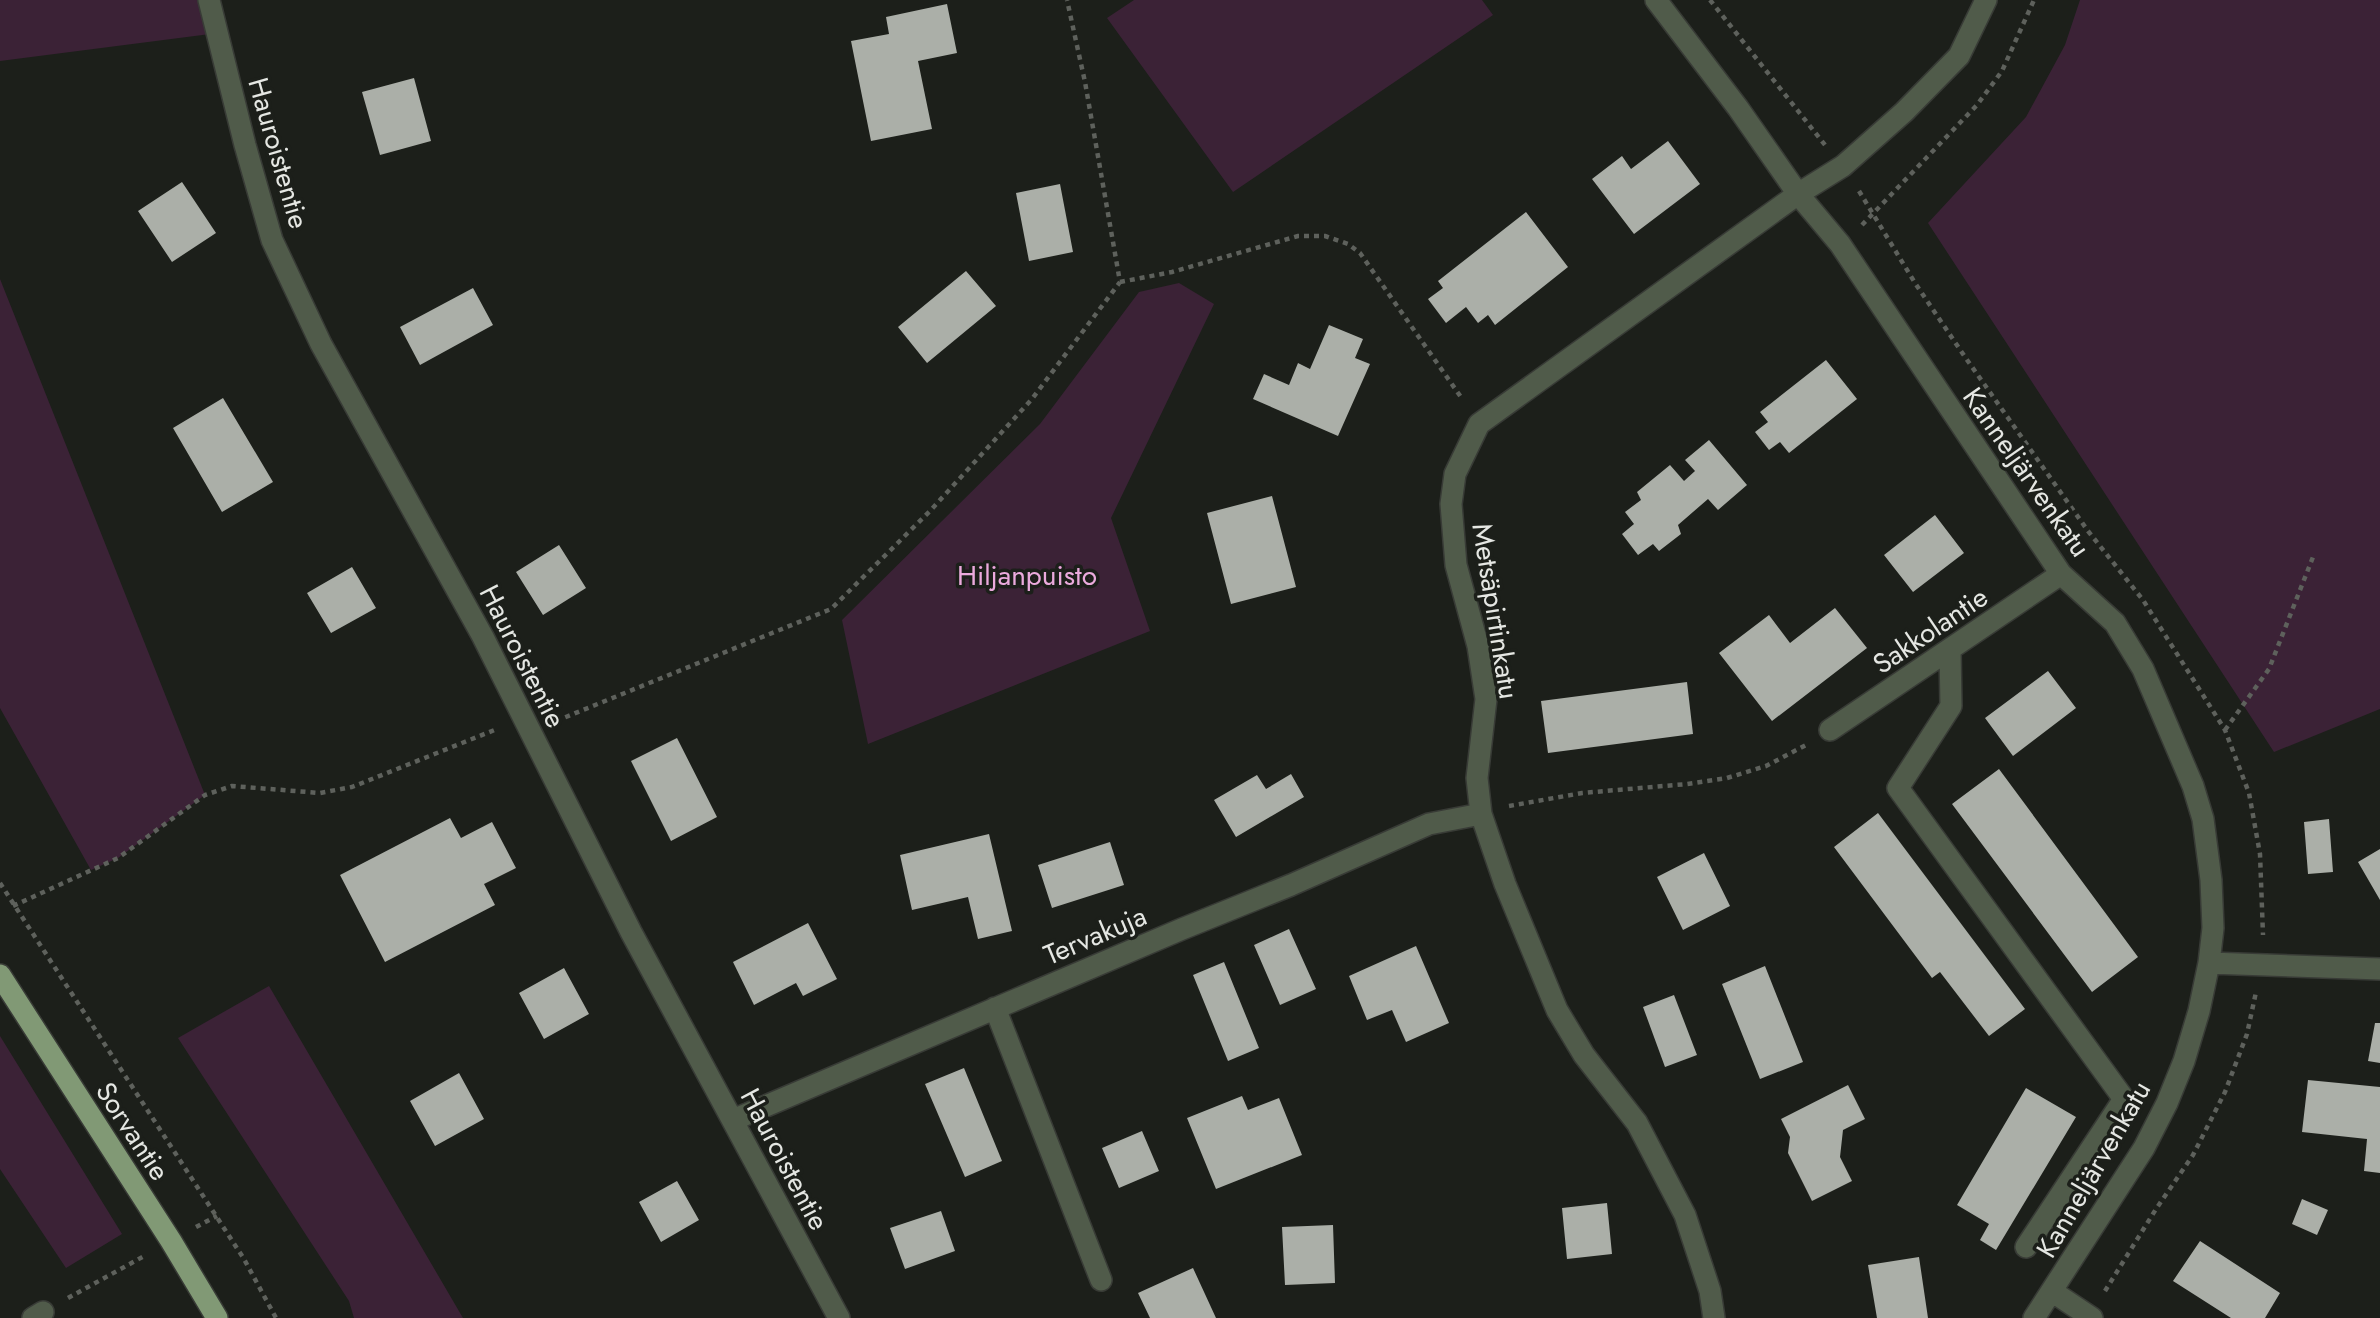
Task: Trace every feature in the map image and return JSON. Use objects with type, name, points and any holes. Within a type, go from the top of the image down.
[{"type":"main road","name":"Sorvantie","points":[[0,975],[171,1241],[217,1318]]},
{"type":"street","name":"Hauroistentie","points":[[209,0],[272,240],[321,344],[483,637],[631,932],[839,1318]]},
{"type":"street","name":"Kanneljärvenkatu","points":[[1656,0],[1738,108],[1798,194],[1840,244],[2061,574],[2115,623],[2143,669],[2193,786],[2203,819],[2211,880],[2213,928],[2199,1011],[2184,1061],[2144,1148],[2034,1318]]},
{"type":"street","name":"Metsäpirtinkatu","points":[[1714,1318],[1710,1291],[1685,1214],[1637,1123],[1584,1055],[1557,1010],[1505,884],[1481,814],[1477,778],[1486,699],[1478,646],[1456,565],[1451,504],[1455,474],[1479,424],[1798,194],[1843,166],[1904,112],[1959,56],[1986,0]]},
{"type":"street","name":"Sakkolantie","points":[[1830,730],[2061,574]]},
{"type":"street","points":[[1950,650],[1951,706],[1898,788],[2124,1099],[2026,1247]]},
{"type":"street","name":"Tervakuja","points":[[733,1120],[1291,885],[1429,824],[1481,814]]},
{"type":"street","points":[[2209,963],[2380,970]]},
{"type":"street","points":[[995,1008],[1101,1280]]},
{"type":"street","points":[[2053,1292],[2090,1317]]},
{"type":"path","points":[[1068,0],[1120,282]]},
{"type":"path","points":[[1710,0],[1843,166],[1915,283],[1965,357],[2088,531],[2143,600],[2225,730],[2249,793],[2260,854],[2264,913],[2262,964],[2247,1034],[2225,1092],[2193,1155],[2156,1209],[2090,1317]]},
{"type":"path","points":[[1840,244],[1874,215],[1977,105],[2002,71],[2034,0]]},
{"type":"path","points":[[13,906],[118,858],[205,795],[232,786],[320,793],[352,787],[527,725],[831,609],[930,511],[1032,399],[1120,282],[1172,272],[1298,236],[1325,236],[1348,244],[1360,253],[1479,424]]},
{"type":"path","points":[[2225,730],[2269,669],[2313,557]]},
{"type":"path","points":[[1481,814],[1522,802],[1582,793],[1727,778],[1766,766],[1830,730]]},
{"type":"path","points":[[0,883],[217,1216],[276,1318]]},
{"type":"path","points":[[38,1315],[217,1216]]},
{"type":"green space","points":[[0,0],[209,0],[218,33],[0,61]]},
{"type":"green space","points":[[1134,0],[1482,0],[1493,15],[1233,192],[1107,18]]},
{"type":"green space","points":[[2080,0],[2380,0],[2380,709],[2274,752],[1928,223],[2026,117],[2065,45]]},
{"type":"green space","points":[[0,279],[205,795],[118,858],[91,870],[0,708]]},
{"type":"green space","name":"Hiljanpuisto","points":[[1179,283],[1214,304],[1111,518],[1150,631],[868,744],[842,620],[1040,424],[1139,292]]},
{"type":"green space","points":[[269,986],[463,1318],[354,1318],[349,1301],[178,1038]]},
{"type":"green space","points":[[0,1036],[122,1234],[66,1268],[0,1169]]},
{"type":"building","points":[[947,4],[957,53],[918,61],[932,129],[871,141],[851,41],[889,34],[886,17]]},
{"type":"building","points":[[414,78],[431,141],[380,155],[362,92]]},
{"type":"building","points":[[1668,141],[1700,184],[1634,234],[1592,179],[1622,156],[1631,169]]},
{"type":"building","points":[[182,182],[216,233],[172,262],[138,211]]},
{"type":"building","points":[[1060,184],[1073,252],[1029,261],[1016,193]]},
{"type":"building","points":[[1526,212],[1568,267],[1495,325],[1488,315],[1478,323],[1466,307],[1446,323],[1428,299],[1443,288],[1438,281]]},
{"type":"building","points":[[966,271],[996,306],[927,363],[898,327]]},
{"type":"building","points":[[473,288],[493,325],[420,365],[400,327]]},
{"type":"building","points":[[1329,325],[1363,339],[1355,358],[1370,364],[1338,436],[1253,399],[1264,374],[1289,385],[1298,363],[1310,369]]},
{"type":"building","points":[[1826,360],[1857,399],[1789,453],[1780,442],[1769,450],[1755,432],[1768,422],[1760,412]]},
{"type":"building","points":[[223,398],[273,482],[222,512],[173,428]]},
{"type":"building","points":[[1709,440],[1747,485],[1718,510],[1708,499],[1678,525],[1681,534],[1659,551],[1653,544],[1638,555],[1622,534],[1634,524],[1625,512],[1641,500],[1637,492],[1670,465],[1684,481],[1695,471],[1685,460]]},
{"type":"building","points":[[1272,496],[1296,587],[1231,604],[1207,513]]},
{"type":"building","points":[[1935,515],[1964,553],[1913,592],[1884,555]]},
{"type":"building","points":[[559,545],[586,588],[543,615],[516,572]]},
{"type":"building","points":[[352,567],[376,608],[331,633],[307,593]]},
{"type":"building","points":[[1835,608],[1867,648],[1772,721],[1719,653],[1769,615],[1790,643]]},
{"type":"building","points":[[2048,671],[2076,708],[2013,756],[1985,718]]},
{"type":"building","points":[[1687,682],[1693,734],[1548,753],[1541,701]]},
{"type":"building","points":[[677,738],[717,817],[671,841],[631,761]]},
{"type":"building","points":[[1999,769],[2138,957],[2092,992],[1952,804]]},
{"type":"building","points":[[1291,774],[1304,797],[1236,837],[1214,800],[1257,775],[1266,789]]},
{"type":"building","points":[[1878,813],[2025,1009],[1989,1036],[1940,972],[1932,978],[1834,847]]},
{"type":"building","points":[[450,818],[461,838],[492,822],[516,868],[484,884],[495,905],[385,962],[340,875]]},
{"type":"building","points":[[2329,819],[2333,872],[2308,874],[2304,822]]},
{"type":"building","points":[[989,834],[1012,931],[978,939],[968,897],[912,910],[900,855]]},
{"type":"building","points":[[1110,842],[1124,885],[1052,908],[1038,865]]},
{"type":"building","points":[[2380,849],[2380,900],[2358,862]]},
{"type":"building","points":[[1704,853],[1730,906],[1683,930],[1657,877]]},
{"type":"building","points":[[808,923],[837,979],[803,996],[796,983],[754,1005],[733,962]]},
{"type":"building","points":[[1289,929],[1316,989],[1280,1005],[1254,945]]},
{"type":"building","points":[[1416,946],[1449,1023],[1406,1042],[1392,1010],[1367,1020],[1349,976]]},
{"type":"building","points":[[1224,962],[1259,1048],[1228,1061],[1193,975]]},
{"type":"building","points":[[1765,966],[1803,1062],[1760,1079],[1722,984]]},
{"type":"building","points":[[564,968],[589,1014],[544,1039],[519,993]]},
{"type":"building","points":[[1674,995],[1697,1055],[1665,1067],[1643,1007]]},
{"type":"building","points":[[2375,1023],[2380,1023],[2380,1063],[2368,1061]]},
{"type":"building","points":[[964,1068],[1002,1161],[965,1177],[925,1084]]},
{"type":"building","points":[[459,1073],[484,1119],[435,1146],[410,1101]]},
{"type":"building","points":[[2308,1080],[2380,1087],[2380,1173],[2364,1171],[2367,1139],[2302,1132]]},
{"type":"building","points":[[1848,1085],[1865,1119],[1843,1130],[1840,1157],[1852,1181],[1812,1201],[1788,1153],[1790,1137],[1781,1119]]},
{"type":"building","points":[[2026,1088],[2076,1117],[1996,1250],[1980,1240],[1989,1224],[1957,1205]]},
{"type":"building","points":[[1242,1096],[1248,1110],[1279,1098],[1302,1155],[1216,1189],[1187,1118]]},
{"type":"building","points":[[1142,1131],[1159,1171],[1119,1188],[1102,1148]]},
{"type":"building","points":[[677,1181],[699,1220],[661,1242],[639,1202]]},
{"type":"building","points":[[2302,1199],[2328,1210],[2317,1235],[2292,1224]]},
{"type":"building","points":[[1607,1203],[1612,1254],[1567,1259],[1562,1208]]},
{"type":"building","points":[[941,1211],[955,1251],[905,1269],[890,1228]]},
{"type":"building","points":[[1333,1225],[1335,1283],[1285,1285],[1282,1227]]},
{"type":"building","points":[[2200,1241],[2280,1293],[2265,1318],[2231,1318],[2173,1281]]},
{"type":"building","points":[[1919,1257],[1928,1318],[1877,1318],[1868,1265]]},
{"type":"building","points":[[1193,1268],[1216,1318],[1150,1318],[1138,1293]]}]
